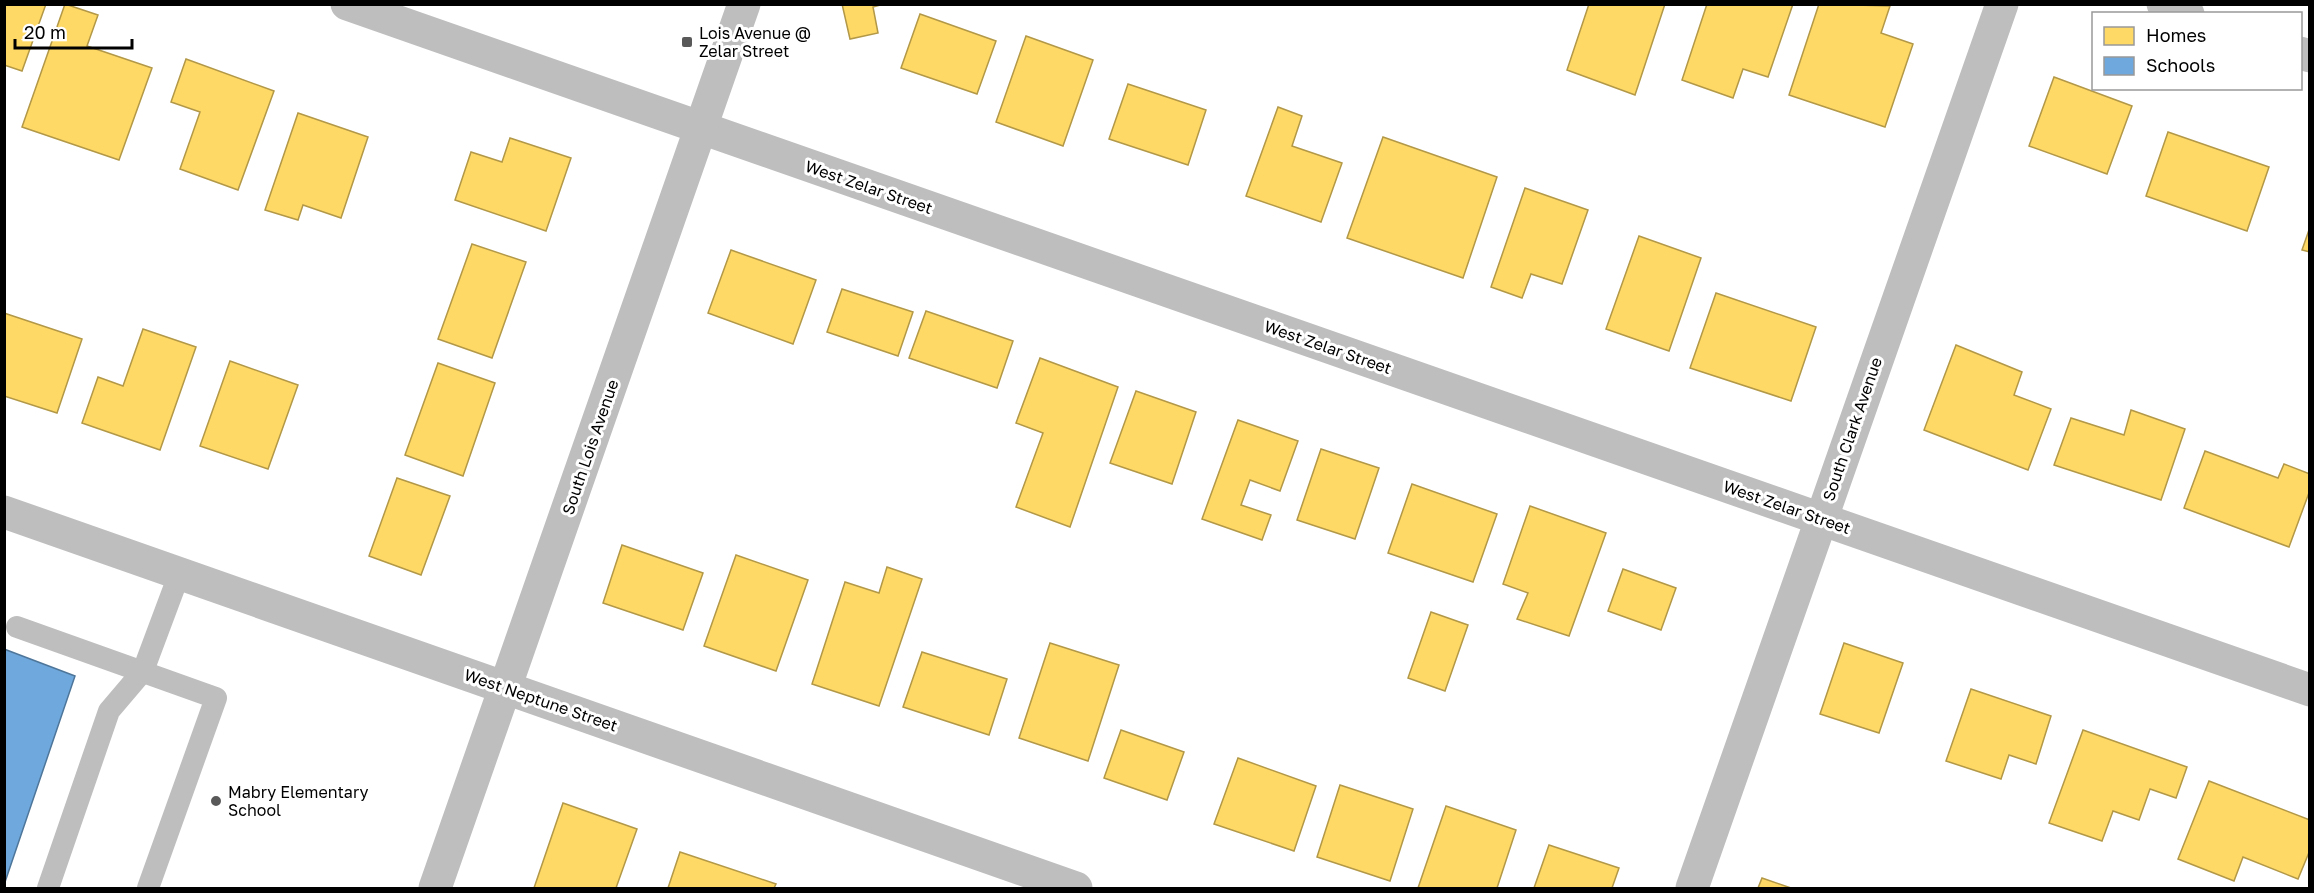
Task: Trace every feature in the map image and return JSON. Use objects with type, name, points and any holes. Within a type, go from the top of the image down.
[{"type":"street","name":"West Zelar Street","points":[[347,4],[2310,690]]},
{"type":"street","name":"South Lois Avenue","points":[[435,888],[507,688],[744,4]]},
{"type":"street","name":"South Clark Avenue","points":[[1692,888],[2002,4]]},
{"type":"street","points":[[2163,4],[2183,12]]},
{"type":"street","name":"West Neptune Street","points":[[4,512],[1076,888]]},
{"type":"lane","points":[[48,888],[109,711],[143,671],[180,572]]},
{"type":"lane","points":[[17,627],[216,698],[148,888]]},
{"type":"building: Homes","points":[[4,4],[46,4],[22,71],[4,65]]},
{"type":"building: Homes","points":[[65,4],[98,15],[87,46],[152,68],[119,160],[22,127]]},
{"type":"building: Homes","points":[[842,4],[884,4],[873,7],[878,33],[850,39]]},
{"type":"building: Homes","points":[[1589,4],[1665,4],[1635,95],[1567,70]]},
{"type":"building: Homes","points":[[1707,4],[1793,4],[1768,77],[1743,69],[1733,98],[1682,80]]},
{"type":"building: Homes","points":[[1819,4],[1890,6],[1881,33],[1913,44],[1885,127],[1789,95]]},
{"type":"building: Homes","points":[[920,14],[996,41],[977,94],[901,68]]},
{"type":"building: Homes","points":[[1026,36],[1093,60],[1063,146],[996,122]]},
{"type":"building: Homes","points":[[186,59],[274,91],[238,190],[180,169],[200,112],[171,102]]},
{"type":"building: Homes","points":[[2054,77],[2132,106],[2107,174],[2029,146]]},
{"type":"building: Homes","points":[[1128,84],[1206,110],[1188,165],[1109,139]]},
{"type":"building: Homes","points":[[1278,107],[1302,116],[1292,146],[1342,163],[1321,222],[1246,196]]},
{"type":"building: Homes","points":[[298,113],[368,137],[341,218],[303,205],[298,220],[265,210]]},
{"type":"building: Homes","points":[[2168,132],[2269,167],[2247,231],[2146,196]]},
{"type":"building: Homes","points":[[1383,137],[1497,177],[1463,278],[1347,238]]},
{"type":"building: Homes","points":[[510,138],[571,158],[546,231],[455,200],[471,152],[502,162]]},
{"type":"building: Homes","points":[[1525,188],[1588,210],[1562,284],[1531,274],[1522,298],[1491,287]]},
{"type":"building: Homes","points":[[2310,227],[2310,252],[2302,250]]},
{"type":"building: Homes","points":[[1639,236],[1701,258],[1669,351],[1606,329]]},
{"type":"building: Homes","points":[[472,244],[526,262],[492,358],[438,339]]},
{"type":"building: Homes","points":[[731,250],[816,280],[793,344],[708,313]]},
{"type":"building: Homes","points":[[842,289],[913,312],[898,356],[827,332]]},
{"type":"building: Homes","points":[[1716,293],[1816,327],[1791,401],[1690,368]]},
{"type":"building: Homes","points":[[926,311],[1013,341],[997,388],[909,358]]},
{"type":"building: Homes","points":[[4,313],[82,339],[57,413],[4,396]]},
{"type":"building: Homes","points":[[143,329],[196,347],[160,450],[82,423],[98,377],[123,386]]},
{"type":"building: Homes","points":[[1956,345],[2022,372],[2014,395],[2051,409],[2028,470],[1924,430]]},
{"type":"building: Homes","points":[[1040,358],[1118,387],[1070,527],[1016,507],[1043,433],[1016,423]]},
{"type":"building: Homes","points":[[230,361],[298,385],[268,469],[200,446]]},
{"type":"building: Homes","points":[[438,363],[495,383],[463,476],[405,455]]},
{"type":"building: Homes","points":[[1136,391],[1196,412],[1172,484],[1110,463]]},
{"type":"building: Homes","points":[[2131,410],[2185,429],[2161,500],[2054,465],[2071,418],[2124,435]]},
{"type":"building: Homes","points":[[1238,420],[1298,441],[1280,491],[1250,480],[1241,505],[1271,515],[1262,540],[1202,519]]},
{"type":"building: Homes","points":[[1321,449],[1379,468],[1355,539],[1297,520]]},
{"type":"building: Homes","points":[[2205,451],[2278,478],[2284,464],[2310,474],[2310,490],[2289,547],[2184,508]]},
{"type":"building: Homes","points":[[397,478],[450,496],[421,575],[369,556]]},
{"type":"building: Homes","points":[[1412,484],[1497,514],[1473,582],[1388,553]]},
{"type":"building: Homes","points":[[1530,506],[1606,533],[1569,636],[1517,619],[1528,593],[1503,584]]},
{"type":"building: Homes","points":[[622,545],[703,573],[683,630],[603,603]]},
{"type":"building: Homes","points":[[736,555],[808,580],[776,671],[704,646]]},
{"type":"building: Homes","points":[[887,567],[922,579],[879,706],[812,684],[845,582],[879,593]]},
{"type":"building: Homes","points":[[1623,569],[1676,588],[1661,630],[1608,611]]},
{"type":"building: Homes","points":[[1431,612],[1468,625],[1445,691],[1408,678]]},
{"type":"building: Homes","points":[[1050,643],[1119,665],[1088,761],[1019,738]]},
{"type":"building: Homes","points":[[1844,643],[1903,663],[1879,733],[1820,714]]},
{"type":"building: Homes","points":[[922,652],[1007,679],[989,735],[903,707]]},
{"type":"building: Homes","points":[[1971,689],[2051,716],[2036,764],[2009,755],[2001,779],[1946,761]]},
{"type":"building: Homes","points":[[1121,730],[1184,752],[1167,800],[1104,778]]},
{"type":"building: Homes","points":[[2083,730],[2187,767],[2176,798],[2150,789],[2139,820],[2113,811],[2102,841],[2049,823]]},
{"type":"building: Homes","points":[[1238,758],[1316,786],[1294,851],[1214,824]]},
{"type":"building: Homes","points":[[2209,781],[2310,820],[2310,850],[2298,879],[2243,857],[2234,881],[2178,859]]},
{"type":"building: Homes","points":[[1340,785],[1413,809],[1390,881],[1317,857]]},
{"type":"building: Homes","points":[[563,803],[637,829],[616,888],[534,888]]},
{"type":"building: Homes","points":[[1446,806],[1516,830],[1497,888],[1418,888]]},
{"type":"building: Homes","points":[[1549,845],[1619,868],[1612,888],[1534,888]]},
{"type":"building: Homes","points":[[680,852],[776,884],[774,888],[668,888]]},
{"type":"building: Homes","points":[[1762,878],[1791,888],[1758,888]]},
{"type":"building: Schools","points":[[4,649],[75,676],[4,885]]},
{"type":"place","name":"Lois Avenue @ Zelar Street","points":[[687,42]]},
{"type":"place","name":"Mabry Elementary School","points":[[216,801]]}]
